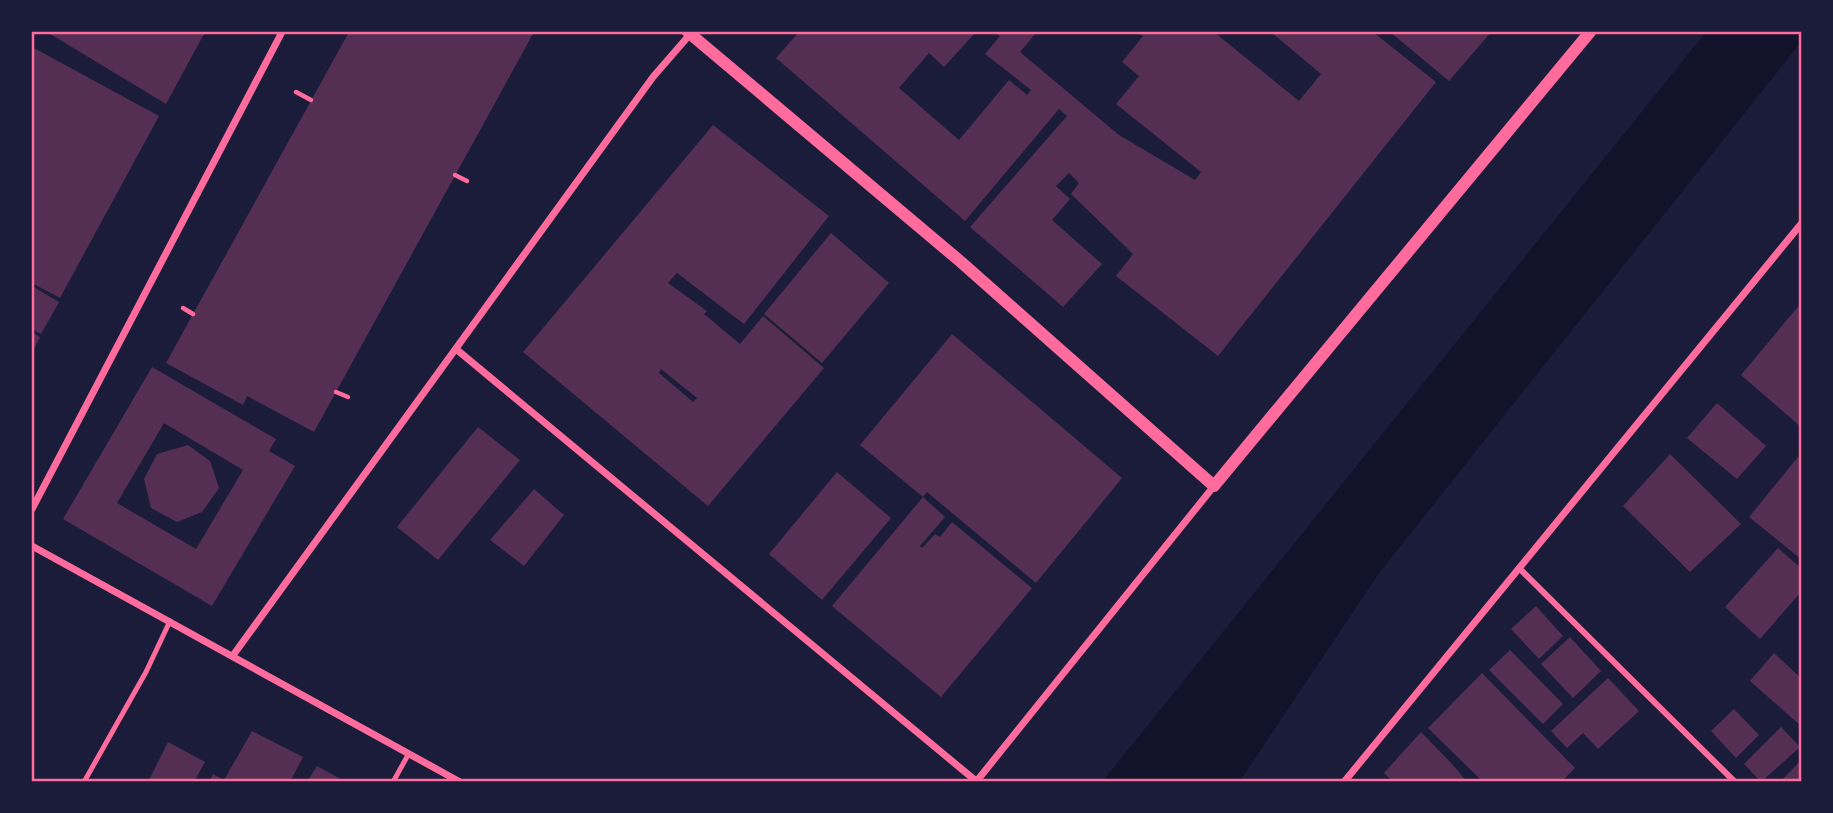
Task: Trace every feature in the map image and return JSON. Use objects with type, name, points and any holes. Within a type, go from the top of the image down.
[{"type":"street","points":[[32,509],[282,32]]},
{"type":"street","points":[[234,654],[653,77],[690,32],[961,262],[1214,486]]},
{"type":"street","points":[[456,349],[976,781],[1214,486],[1590,32]]},
{"type":"street","points":[[1344,782],[1801,225]]},
{"type":"street","points":[[32,546],[234,654],[408,755],[460,782]]},
{"type":"street","points":[[1519,568],[1735,782]]},
{"type":"lane","points":[[84,782],[146,672],[170,621]]},
{"type":"lane","points":[[393,782],[408,755]]},
{"type":"path","points":[[296,92],[311,100]]},
{"type":"path","points":[[456,175],[467,181]]},
{"type":"path","points":[[183,308],[194,314]]},
{"type":"path","points":[[336,392],[348,397]]},
{"type":"shaded area","points":[[1706,32],[1801,32],[1801,42],[1379,573],[1240,781],[1103,781]]},
{"type":"building","points":[[47,32],[205,32],[166,104]]},
{"type":"building","points":[[349,32],[534,32],[314,432],[247,396],[243,405],[166,363]]},
{"type":"building","points":[[799,32],[976,32],[944,67],[929,53],[899,88],[959,140],[1009,80],[1027,95],[1031,90],[985,54],[1000,36],[994,32],[1037,32],[1020,52],[1119,135],[1195,180],[1201,172],[1116,104],[1139,76],[1122,62],[1143,36],[1137,32],[1214,32],[1299,101],[1321,74],[1271,32],[1373,32],[1436,82],[1218,356],[1116,276],[1133,254],[1071,194],[1079,183],[1069,173],[1056,186],[1070,199],[1052,220],[1102,264],[1063,307],[970,227],[1067,116],[1059,109],[965,221],[776,58]]},
{"type":"building","points":[[1390,32],[1491,32],[1449,81]]},
{"type":"building","points":[[32,47],[159,116],[60,298],[32,283]]},
{"type":"building","points":[[713,125],[829,216],[744,324],[677,273],[668,283],[707,311],[704,314],[740,344],[763,316],[824,368],[708,506],[523,352]],"holes":[[[661,369],[697,398],[693,402],[659,373]]]},
{"type":"building","points":[[831,233],[889,283],[822,363],[764,314]]},
{"type":"building","points":[[32,286],[59,302],[41,334],[32,329]]},
{"type":"building","points":[[1801,303],[1801,427],[1741,375]]},
{"type":"building","points":[[32,332],[40,337],[32,353]]},
{"type":"building","points":[[952,334],[1122,478],[1036,583],[927,492],[923,497],[860,445]]},
{"type":"building","points":[[152,367],[276,439],[269,451],[295,466],[212,606],[63,519]],"holes":[[[164,423],[243,470],[196,549],[117,503]]]},
{"type":"building","points":[[1717,403],[1766,446],[1737,479],[1687,438]]},
{"type":"building","points":[[478,427],[520,460],[438,560],[397,527]]},
{"type":"building","points":[[188,445],[210,461],[219,488],[202,512],[177,522],[151,508],[144,479],[157,454]]},
{"type":"building","points":[[1670,454],[1741,524],[1690,572],[1623,506]]},
{"type":"building","points":[[1798,457],[1801,460],[1801,559],[1749,517]]},
{"type":"building","points":[[837,472],[891,518],[822,600],[769,554]]},
{"type":"building","points":[[534,489],[564,515],[524,566],[490,540]]},
{"type":"building","points":[[923,497],[945,517],[920,546],[922,548],[935,534],[940,537],[952,522],[1032,588],[941,697],[832,606]]},
{"type":"building","points":[[1778,548],[1801,568],[1801,592],[1760,639],[1725,607]]},
{"type":"building","points":[[1536,606],[1563,636],[1539,659],[1511,629]]},
{"type":"building","points":[[1570,637],[1601,671],[1573,698],[1541,664]]},
{"type":"building","points":[[1510,650],[1563,704],[1543,724],[1489,670]]},
{"type":"building","points":[[1774,653],[1801,678],[1801,726],[1750,681]]},
{"type":"building","points":[[1482,673],[1575,768],[1561,782],[1483,782],[1428,728]]},
{"type":"building","points":[[1608,678],[1639,711],[1598,749],[1583,733],[1567,748],[1551,731]]},
{"type":"building","points":[[1734,709],[1759,735],[1736,758],[1711,731]]},
{"type":"building","points":[[1781,727],[1800,747],[1761,782],[1744,764]]},
{"type":"building","points":[[252,731],[303,757],[290,782],[209,782],[213,774],[224,780]]},
{"type":"building","points":[[1421,732],[1467,782],[1393,782],[1384,773]]},
{"type":"building","points":[[168,742],[205,762],[194,782],[148,782]]},
{"type":"building","points":[[1801,760],[1801,782],[1780,782]]},
{"type":"building","points":[[317,766],[346,782],[307,782]]}]
